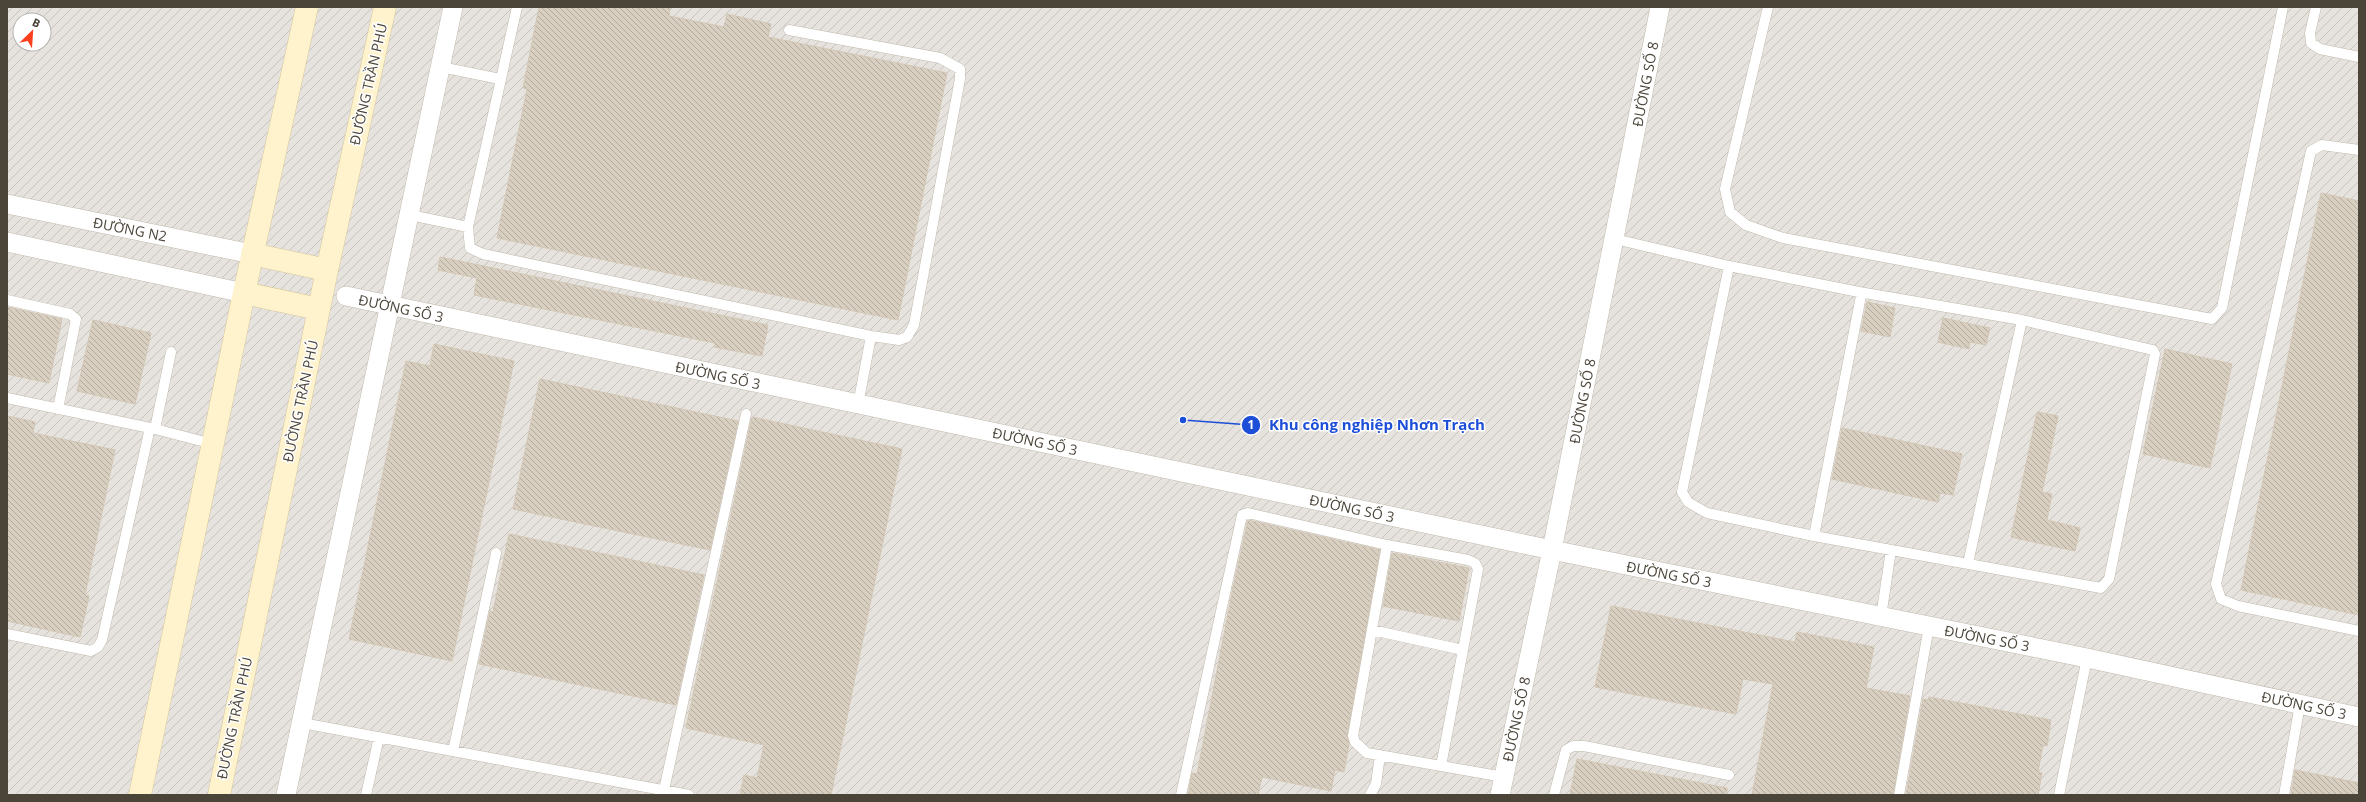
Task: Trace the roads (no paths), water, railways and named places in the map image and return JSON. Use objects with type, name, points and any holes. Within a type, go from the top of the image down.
[{"type":"main road","points":[[140,795],[252,254],[307,7]]},
{"type":"main road","name":"ĐƯỜNG TRẦN PHÚ","points":[[218,795],[327,270],[385,7]]},
{"type":"main road","points":[[252,254],[327,270]]},
{"type":"main road","points":[[244,293],[319,310]]},
{"type":"street","points":[[286,795],[391,306],[453,7]]},
{"type":"street","name":"ĐƯỜNG SỐ 8","points":[[1502,786],[1615,240],[1660,7]]},
{"type":"street","name":"ĐƯỜNG N2","points":[[7,204],[252,254]]},
{"type":"street","points":[[7,242],[244,293]]},
{"type":"street","points":[[319,310],[346,296],[327,270]]},
{"type":"street","name":"ĐƯỜNG SỐ 3","points":[[346,296],[1552,550],[2086,658],[2359,717]]},
{"type":"lane","points":[[517,7],[468,227],[470,248],[483,254],[871,336],[899,340],[908,337],[914,325],[960,79],[960,69],[940,58],[789,30]]},
{"type":"lane","points":[[1768,7],[1726,189],[1730,212],[1746,225],[1783,238],[2212,319],[2222,308],[2283,7]]},
{"type":"lane","points":[[2316,7],[2310,33],[2311,43],[2320,49],[2359,57]]},
{"type":"lane","points":[[441,67],[500,79]]},
{"type":"lane","points":[[2359,150],[2322,145],[2311,151],[2216,584],[2221,599],[2238,606],[2359,631]]},
{"type":"lane","points":[[410,215],[468,227]]},
{"type":"lane","points":[[1615,240],[1729,266],[1859,292],[2022,320],[2153,350],[2155,354],[2119,537],[2109,579],[2101,588],[1814,536],[1707,513],[1688,502],[1682,492],[1729,266]]},
{"type":"lane","points":[[1814,536],[1861,296],[1859,292]]},
{"type":"lane","points":[[7,300],[70,314],[76,319],[58,409]]},
{"type":"lane","points":[[1968,563],[2022,320]]},
{"type":"lane","points":[[858,404],[871,336]]},
{"type":"lane","points":[[7,634],[91,651],[98,647],[102,640],[171,352]]},
{"type":"lane","points":[[7,398],[152,428],[213,444]]},
{"type":"lane","points":[[664,790],[746,414]]},
{"type":"lane","points":[[1181,795],[1242,515],[1248,513],[1388,545],[1468,560],[1475,563],[1478,570],[1441,766]]},
{"type":"lane","points":[[1388,545],[1353,736],[1355,742],[1367,753],[1441,766],[1502,786]]},
{"type":"lane","points":[[1881,617],[1891,550]]},
{"type":"lane","points":[[453,751],[496,553]]},
{"type":"lane","points":[[1899,795],[1929,626]]},
{"type":"lane","points":[[1372,630],[1463,650]]},
{"type":"lane","points":[[2059,795],[2086,658]]},
{"type":"lane","points":[[2284,795],[2300,704]]},
{"type":"lane","points":[[302,723],[689,795]]},
{"type":"lane","points":[[366,795],[379,738]]},
{"type":"lane","points":[[1554,795],[1566,750],[1573,746],[1584,746],[1729,774]]},
{"type":"lane","points":[[1370,795],[1376,784],[1380,755]]},
{"type":"place","name":"Khu công nghiệp Nhơn Trạch","points":[[1183,420]]}]
